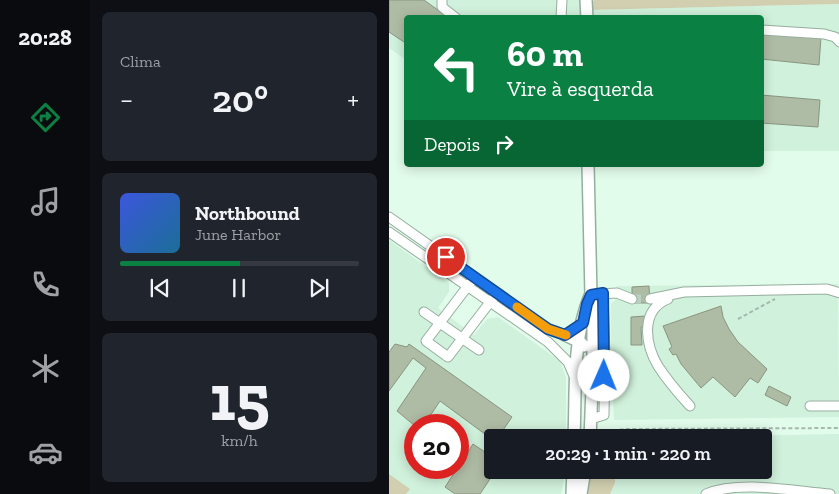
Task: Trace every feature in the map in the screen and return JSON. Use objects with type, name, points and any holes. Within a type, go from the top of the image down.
[{"type":"main road","points":[[587,0],[587,15]]},
{"type":"main road","points":[[588,167],[591,295],[593,307],[590,429]]},
{"type":"main road","points":[[575,429],[575,378],[579,342],[587,304],[591,295]]},
{"type":"main road","points":[[565,335],[579,342],[587,352],[592,384]]},
{"type":"main road","points":[[572,494],[573,479]]},
{"type":"main road","points":[[581,494],[584,479]]},
{"type":"street","points":[[442,0],[442,7],[452,15]]},
{"type":"street","points":[[561,15],[562,0]]},
{"type":"street","points":[[764,30],[824,34],[835,37],[839,42]]},
{"type":"street","points":[[389,217],[548,329],[565,335],[583,323]]},
{"type":"street","points":[[389,232],[548,342],[562,354],[575,378]]},
{"type":"street","points":[[475,277],[426,341],[448,357],[497,293]]},
{"type":"street","points":[[649,299],[684,292],[827,289],[839,293]]},
{"type":"street","points":[[684,292],[659,302],[653,309],[647,325],[654,356],[659,367],[690,406]]},
{"type":"street","points":[[591,420],[604,415],[603,293]]},
{"type":"street","points":[[591,295],[617,293],[632,299]]},
{"type":"street","points":[[424,312],[479,350]]},
{"type":"street","points":[[810,406],[839,406]]},
{"type":"street","points":[[706,494],[742,486],[830,494]]},
{"type":"path","points":[[738,319],[777,298]]},
{"type":"path","points":[[732,429],[839,428]]},
{"type":"shaded area","points":[[389,0],[587,0],[587,10],[839,4],[839,151],[764,151],[764,15],[404,15],[404,59],[389,48]]},
{"type":"shaded area","points":[[594,0],[840,0],[839,4],[587,10]]},
{"type":"shaded area","points":[[389,240],[449,283],[449,292],[438,308],[474,335],[487,319],[498,317],[560,361],[566,378],[566,429],[484,429],[484,479],[564,479],[561,494],[389,494]]},
{"type":"shaded area","points":[[838,284],[839,417],[614,420],[611,304],[617,298],[617,286]]},
{"type":"shaded area","points":[[839,434],[839,494],[610,494],[615,479],[772,479],[772,435]]},
{"type":"shaded area","points":[[389,474],[410,489],[406,494],[389,494]]},
{"type":"shaded area","points":[[584,479],[615,479],[610,494],[581,494]]},
{"type":"building","points":[[389,0],[424,0],[445,15],[404,15],[404,42],[389,32]]},
{"type":"building","points":[[764,32],[821,37],[819,65],[764,59]]},
{"type":"building","points":[[764,95],[820,100],[818,127],[764,123]]},
{"type":"building","points":[[649,286],[650,303],[632,303],[632,287]]},
{"type":"building","points":[[721,306],[723,317],[738,342],[767,369],[758,383],[750,378],[735,397],[713,377],[701,388],[681,364],[676,354],[673,355],[669,349],[672,347],[663,326]]},
{"type":"building","points":[[645,316],[645,327],[641,327],[642,345],[631,345],[631,317]]},
{"type":"building","points":[[395,344],[407,347],[409,344],[512,417],[504,429],[484,429],[484,433],[469,422],[469,414],[458,414],[440,401],[431,414],[404,414],[404,417],[397,411],[426,368],[413,358],[389,391],[389,352]]},
{"type":"building","points":[[769,386],[791,397],[787,406],[765,395]]},
{"type":"building","points":[[473,444],[484,451],[484,479],[490,479],[480,494],[455,494],[445,487],[450,479],[469,479],[469,450]]},
{"type":"tunnel","points":[[632,299],[650,299]]},
{"type":"slow traffic","points":[[517,307],[548,329],[566,335]]},
{"type":"route","points":[[446,257],[548,329],[565,335],[583,323],[591,295],[603,293],[604,376]]}]
